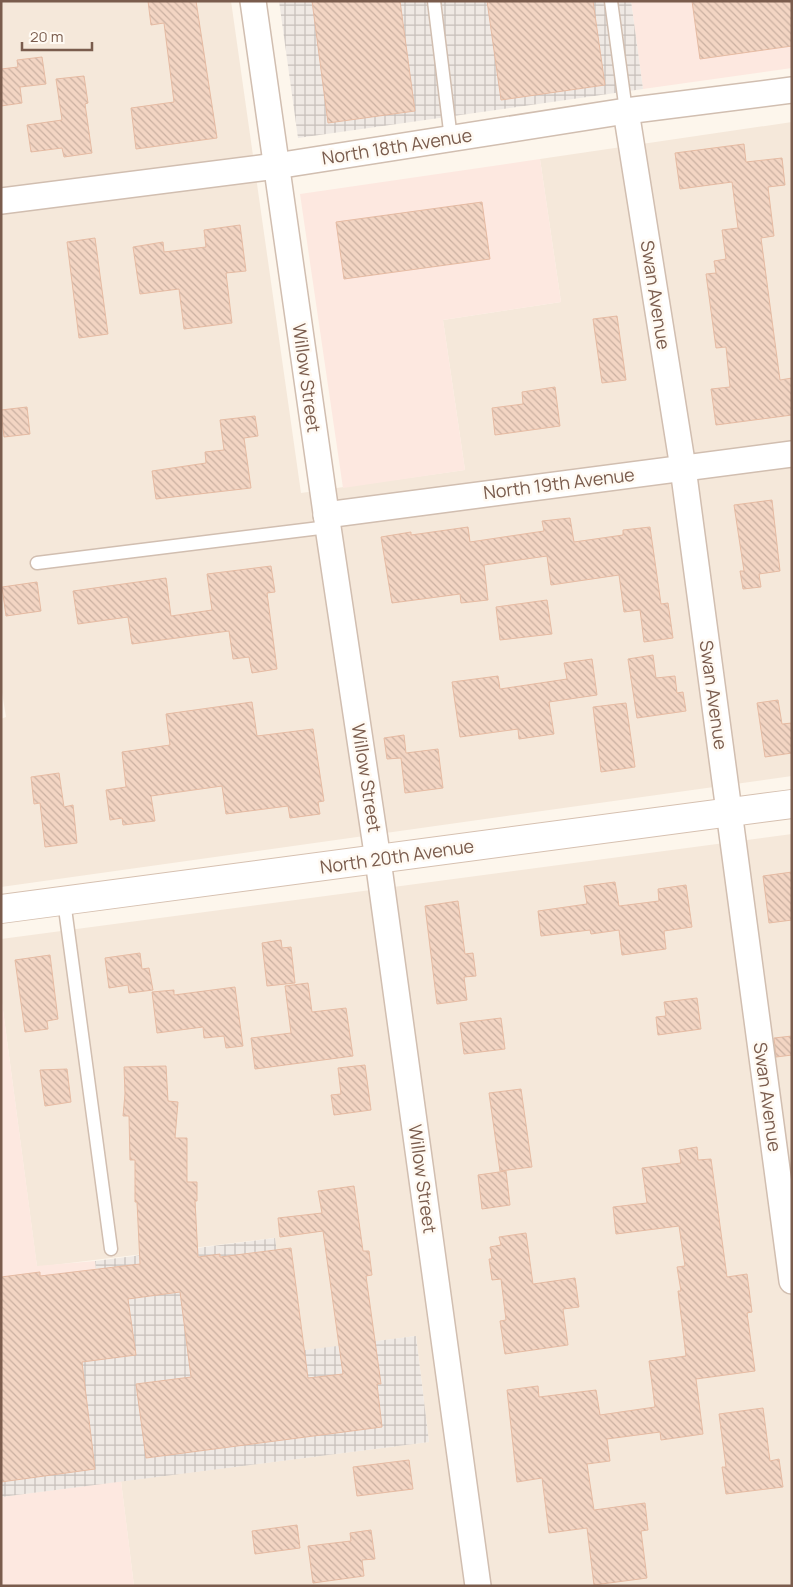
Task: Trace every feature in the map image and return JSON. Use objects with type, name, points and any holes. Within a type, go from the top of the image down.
[{"type":"street","name":"Willow Street","points":[[253,1],[327,521],[378,860],[478,1586]]},
{"type":"street","name":"North 18th Avenue","points":[[1,201],[276,166],[626,111],[792,90]]},
{"type":"street","name":"Swan Avenue","points":[[626,111],[683,468],[792,1281]]},
{"type":"street","name":"North 19th Avenue","points":[[327,521],[683,468],[792,454]]},
{"type":"street","name":"North 20th Avenue","points":[[1,909],[792,804]]},
{"type":"lane","points":[[434,1],[451,139]]},
{"type":"lane","points":[[611,1],[626,111]]},
{"type":"lane","points":[[37,563],[327,521]]},
{"type":"lane","points":[[64,901],[111,1248]]},
{"type":"shaded area","points":[[1,1],[231,1],[301,493],[465,470],[443,320],[561,302],[540,159],[792,122],[792,776],[1,887],[1,719],[6,717],[1,686]]},
{"type":"shaded area","points":[[279,1],[631,1],[643,89],[298,138]]},
{"type":"shaded area","points":[[631,1],[792,1],[792,68],[643,89]]},
{"type":"shaded area","points":[[540,159],[561,302],[443,320],[465,470],[343,488],[300,194]]},
{"type":"shaded area","points":[[792,834],[792,1586],[134,1586],[121,1481],[429,1442],[416,1336],[290,1353],[275,1238],[37,1267],[1,995],[1,939]]},
{"type":"shaded area","points":[[1,995],[37,1266],[95,1261],[103,1328],[1,1341]]},
{"type":"shaded area","points":[[275,1238],[290,1352],[416,1336],[429,1442],[1,1497],[1,1341],[103,1328],[95,1261]]},
{"type":"shaded area","points":[[121,1481],[134,1586],[1,1586],[1,1497]]},
{"type":"building","points":[[148,1],[196,1],[217,138],[136,149],[131,108],[174,102],[164,23],[151,25]]},
{"type":"building","points":[[312,1],[400,1],[415,111],[328,123]]},
{"type":"building","points":[[487,1],[593,1],[605,85],[501,100]]},
{"type":"building","points":[[692,1],[792,1],[792,46],[700,59]]},
{"type":"building","points":[[42,57],[46,84],[20,87],[22,103],[1,106],[1,69],[18,67],[17,60]]},
{"type":"building","points":[[84,76],[88,103],[85,104],[92,153],[64,157],[62,148],[31,152],[27,125],[62,120],[56,79]]},
{"type":"building","points":[[744,144],[746,162],[782,158],[785,185],[768,187],[774,236],[761,238],[780,380],[792,378],[792,415],[716,425],[711,389],[730,387],[726,347],[716,348],[706,274],[716,273],[714,261],[726,259],[722,230],[738,228],[732,182],[680,189],[675,153]]},
{"type":"building","points":[[482,202],[490,259],[344,279],[336,222]]},
{"type":"building","points":[[240,225],[246,271],[226,273],[232,323],[184,329],[179,289],[140,294],[133,247],[163,242],[164,252],[206,247],[204,230]]},
{"type":"building","points":[[95,238],[108,334],[79,338],[67,242]]},
{"type":"building","points":[[617,316],[626,380],[602,383],[593,319]]},
{"type":"building","points":[[555,387],[560,426],[495,435],[492,408],[523,404],[522,392]]},
{"type":"building","points":[[27,407],[30,434],[4,437],[1,410]]},
{"type":"building","points":[[255,416],[258,436],[244,438],[251,488],[156,499],[152,471],[206,463],[205,452],[224,450],[220,420]]},
{"type":"building","points":[[772,500],[780,571],[759,574],[761,587],[743,589],[740,571],[744,571],[734,505]]},
{"type":"building","points":[[570,518],[574,542],[623,535],[623,530],[650,527],[661,604],[668,603],[673,638],[644,642],[640,610],[624,612],[619,575],[551,585],[547,556],[484,565],[488,600],[461,603],[460,594],[392,603],[381,537],[411,532],[411,535],[468,527],[470,542],[544,531],[542,521]]},
{"type":"building","points":[[271,566],[275,592],[267,593],[277,669],[252,673],[249,657],[233,659],[229,631],[132,644],[128,617],[78,624],[73,591],[166,578],[171,616],[212,610],[207,574]]},
{"type":"building","points":[[37,582],[41,611],[6,616],[2,587]]},
{"type":"building","points":[[547,600],[552,634],[500,640],[496,607]]},
{"type":"building","points":[[653,655],[656,678],[675,676],[677,693],[683,692],[686,711],[637,718],[628,659]]},
{"type":"building","points":[[592,659],[597,695],[549,702],[554,734],[519,739],[518,729],[460,737],[452,682],[498,676],[500,689],[567,679],[564,663]]},
{"type":"building","points":[[778,700],[782,724],[792,723],[792,753],[765,757],[757,703]]},
{"type":"building","points":[[252,702],[257,736],[313,729],[324,801],[318,802],[320,814],[290,818],[288,806],[226,814],[222,786],[151,796],[155,821],[123,825],[122,818],[110,820],[106,790],[126,787],[122,752],[170,745],[166,714]]},
{"type":"building","points":[[626,703],[635,767],[601,772],[593,707]]},
{"type":"building","points":[[404,735],[406,753],[438,749],[443,788],[405,793],[401,758],[387,759],[384,738]]},
{"type":"building","points":[[59,773],[64,807],[73,805],[77,843],[45,847],[40,803],[34,804],[31,777]]},
{"type":"building","points":[[792,872],[792,920],[769,923],[763,876]]},
{"type":"building","points":[[615,882],[619,906],[659,901],[658,889],[686,885],[692,927],[664,931],[666,949],[622,955],[619,930],[591,934],[590,930],[541,936],[538,911],[587,904],[584,886]]},
{"type":"building","points":[[458,901],[465,954],[473,953],[476,976],[464,977],[467,1000],[437,1004],[425,906]]},
{"type":"building","points":[[281,940],[282,948],[291,947],[295,983],[267,986],[262,943]]},
{"type":"building","points":[[140,953],[142,969],[149,968],[153,990],[129,993],[128,985],[109,988],[105,958]]},
{"type":"building","points":[[50,955],[58,1019],[47,1021],[48,1029],[25,1032],[15,960]]},
{"type":"building","points":[[308,983],[312,1012],[346,1008],[353,1056],[255,1069],[251,1038],[291,1033],[285,986]]},
{"type":"building","points":[[235,987],[243,1046],[226,1048],[224,1036],[204,1038],[203,1027],[157,1033],[152,992],[174,990],[174,995]]},
{"type":"building","points":[[697,998],[701,1029],[658,1035],[656,1017],[666,1016],[664,1002]]},
{"type":"building","points":[[501,1018],[505,1049],[464,1054],[460,1023]]},
{"type":"building","points":[[792,1036],[792,1055],[776,1057],[774,1038]]},
{"type":"building","points":[[365,1065],[371,1110],[334,1115],[331,1095],[341,1094],[338,1068]]},
{"type":"building","points":[[166,1066],[168,1101],[178,1102],[175,1138],[187,1138],[187,1182],[197,1182],[197,1201],[195,1201],[198,1257],[220,1254],[220,1257],[291,1248],[308,1378],[343,1374],[323,1231],[280,1237],[278,1218],[322,1213],[318,1191],[354,1186],[363,1251],[369,1251],[372,1275],[366,1276],[381,1384],[377,1384],[382,1427],[146,1458],[136,1384],[191,1377],[180,1292],[128,1299],[136,1355],[82,1362],[95,1469],[1,1482],[1,1277],[40,1272],[40,1276],[140,1264],[137,1202],[135,1202],[135,1160],[130,1160],[129,1116],[123,1116],[125,1094],[124,1067]]},
{"type":"building","points":[[67,1069],[71,1102],[45,1106],[40,1070]]},
{"type":"building","points":[[521,1089],[532,1167],[500,1171],[489,1093]]},
{"type":"building","points":[[697,1147],[698,1160],[711,1159],[727,1277],[747,1274],[752,1312],[747,1313],[755,1371],[696,1379],[703,1434],[661,1440],[660,1432],[607,1439],[610,1461],[587,1464],[594,1510],[645,1503],[648,1530],[641,1531],[647,1578],[594,1585],[587,1528],[549,1533],[542,1478],[517,1482],[507,1390],[538,1386],[539,1397],[596,1390],[600,1415],[655,1407],[649,1361],[686,1356],[678,1291],[681,1291],[677,1267],[685,1266],[679,1226],[616,1234],[613,1207],[647,1203],[642,1168],[681,1163],[679,1150]]},
{"type":"building","points":[[506,1171],[510,1205],[482,1209],[478,1175]]},
{"type":"building","points":[[526,1233],[533,1284],[575,1278],[579,1307],[563,1309],[568,1345],[505,1354],[500,1321],[506,1320],[501,1279],[492,1280],[489,1259],[492,1259],[490,1247],[501,1245],[499,1237]]},
{"type":"building","points":[[763,1408],[770,1461],[779,1459],[783,1487],[726,1494],[722,1467],[726,1467],[719,1414]]},
{"type":"building","points":[[409,1460],[413,1489],[357,1496],[353,1467]]},
{"type":"building","points":[[297,1525],[300,1548],[255,1554],[252,1531]]},
{"type":"building","points":[[371,1530],[375,1559],[362,1560],[364,1576],[313,1583],[308,1546],[351,1541],[350,1533]]}]
